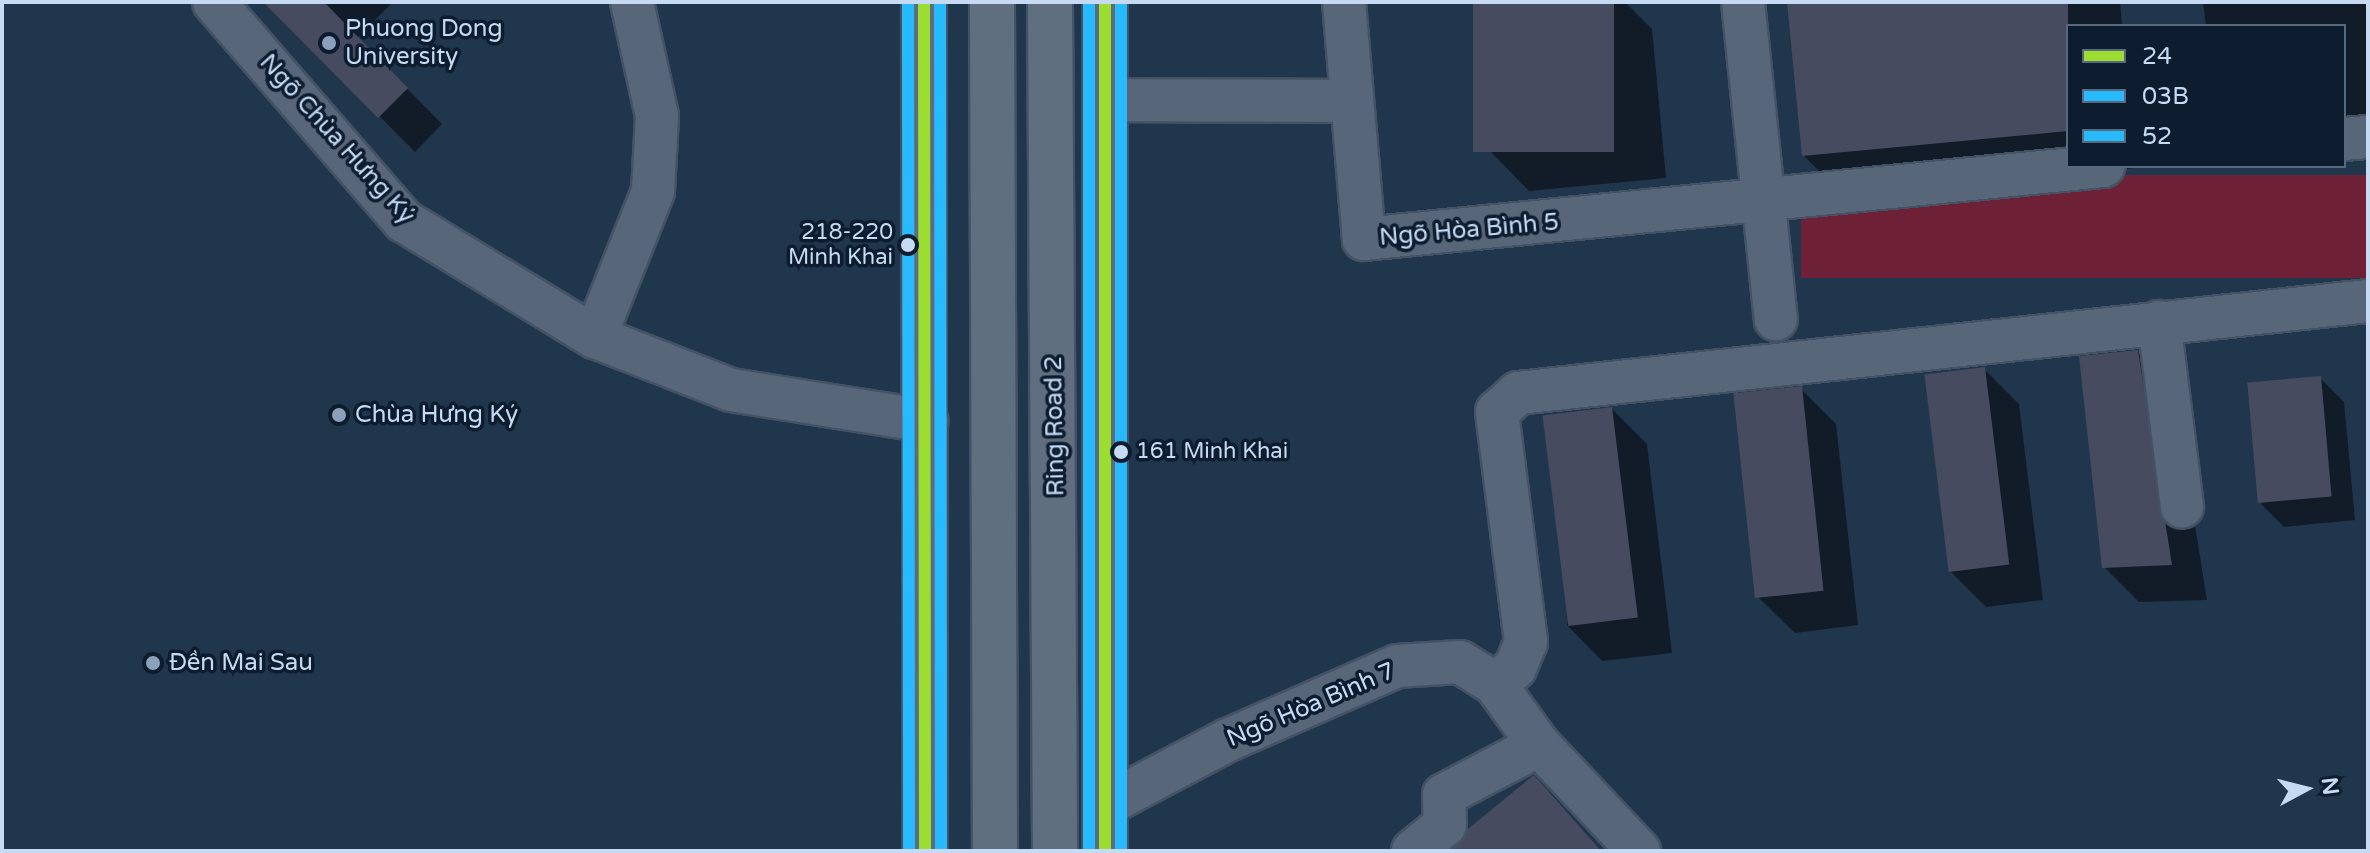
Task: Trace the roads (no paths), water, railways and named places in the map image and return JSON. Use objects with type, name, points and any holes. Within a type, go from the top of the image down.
[{"type":"highway","points":[[992,2],[995,851]]},
{"type":"highway","name":"Ring Road 2","points":[[1050,2],[1055,851]]},
{"type":"main road","points":[[924,2],[927,421],[925,851]]},
{"type":"main road","points":[[1105,2],[1105,851]]},
{"type":"street","name":"Ngõ Chùa Hưng Ký","points":[[214,2],[404,221],[595,337],[731,390],[927,421]]},
{"type":"street","points":[[595,337],[653,191],[657,116],[632,2]]},
{"type":"street","name":"Ngõ Hòa Bình 5","points":[[1344,2],[1364,239],[1764,202],[2084,168]]},
{"type":"street","points":[[1743,2],[1776,319]]},
{"type":"street","points":[[1106,100],[1351,101]]},
{"type":"street","points":[[2346,139],[2368,137]]},
{"type":"street","points":[[1495,684],[1515,668],[1526,642],[1498,435],[1504,400],[1543,388],[2368,301]]},
{"type":"street","points":[[2159,322],[2182,507]]},
{"type":"street","name":"Ngõ Hòa Bình 7","points":[[1105,805],[1228,740],[1397,666],[1460,662],[1495,684],[1539,745],[1639,851]]},
{"type":"street","points":[[1413,851],[1445,825],[1444,795],[1539,745]]},
{"type":"place","name":"Phuong Dong University","points":[[329,43]]},
{"type":"place","name":"218-220 Minh Khai","points":[[908,245]]},
{"type":"place","name":"Chùa Hưng Ký","points":[[339,415]]},
{"type":"place","name":"161 Minh Khai","points":[[1121,452]]},
{"type":"place","name":"Đền Mai Sau","points":[[153,663]]}]
